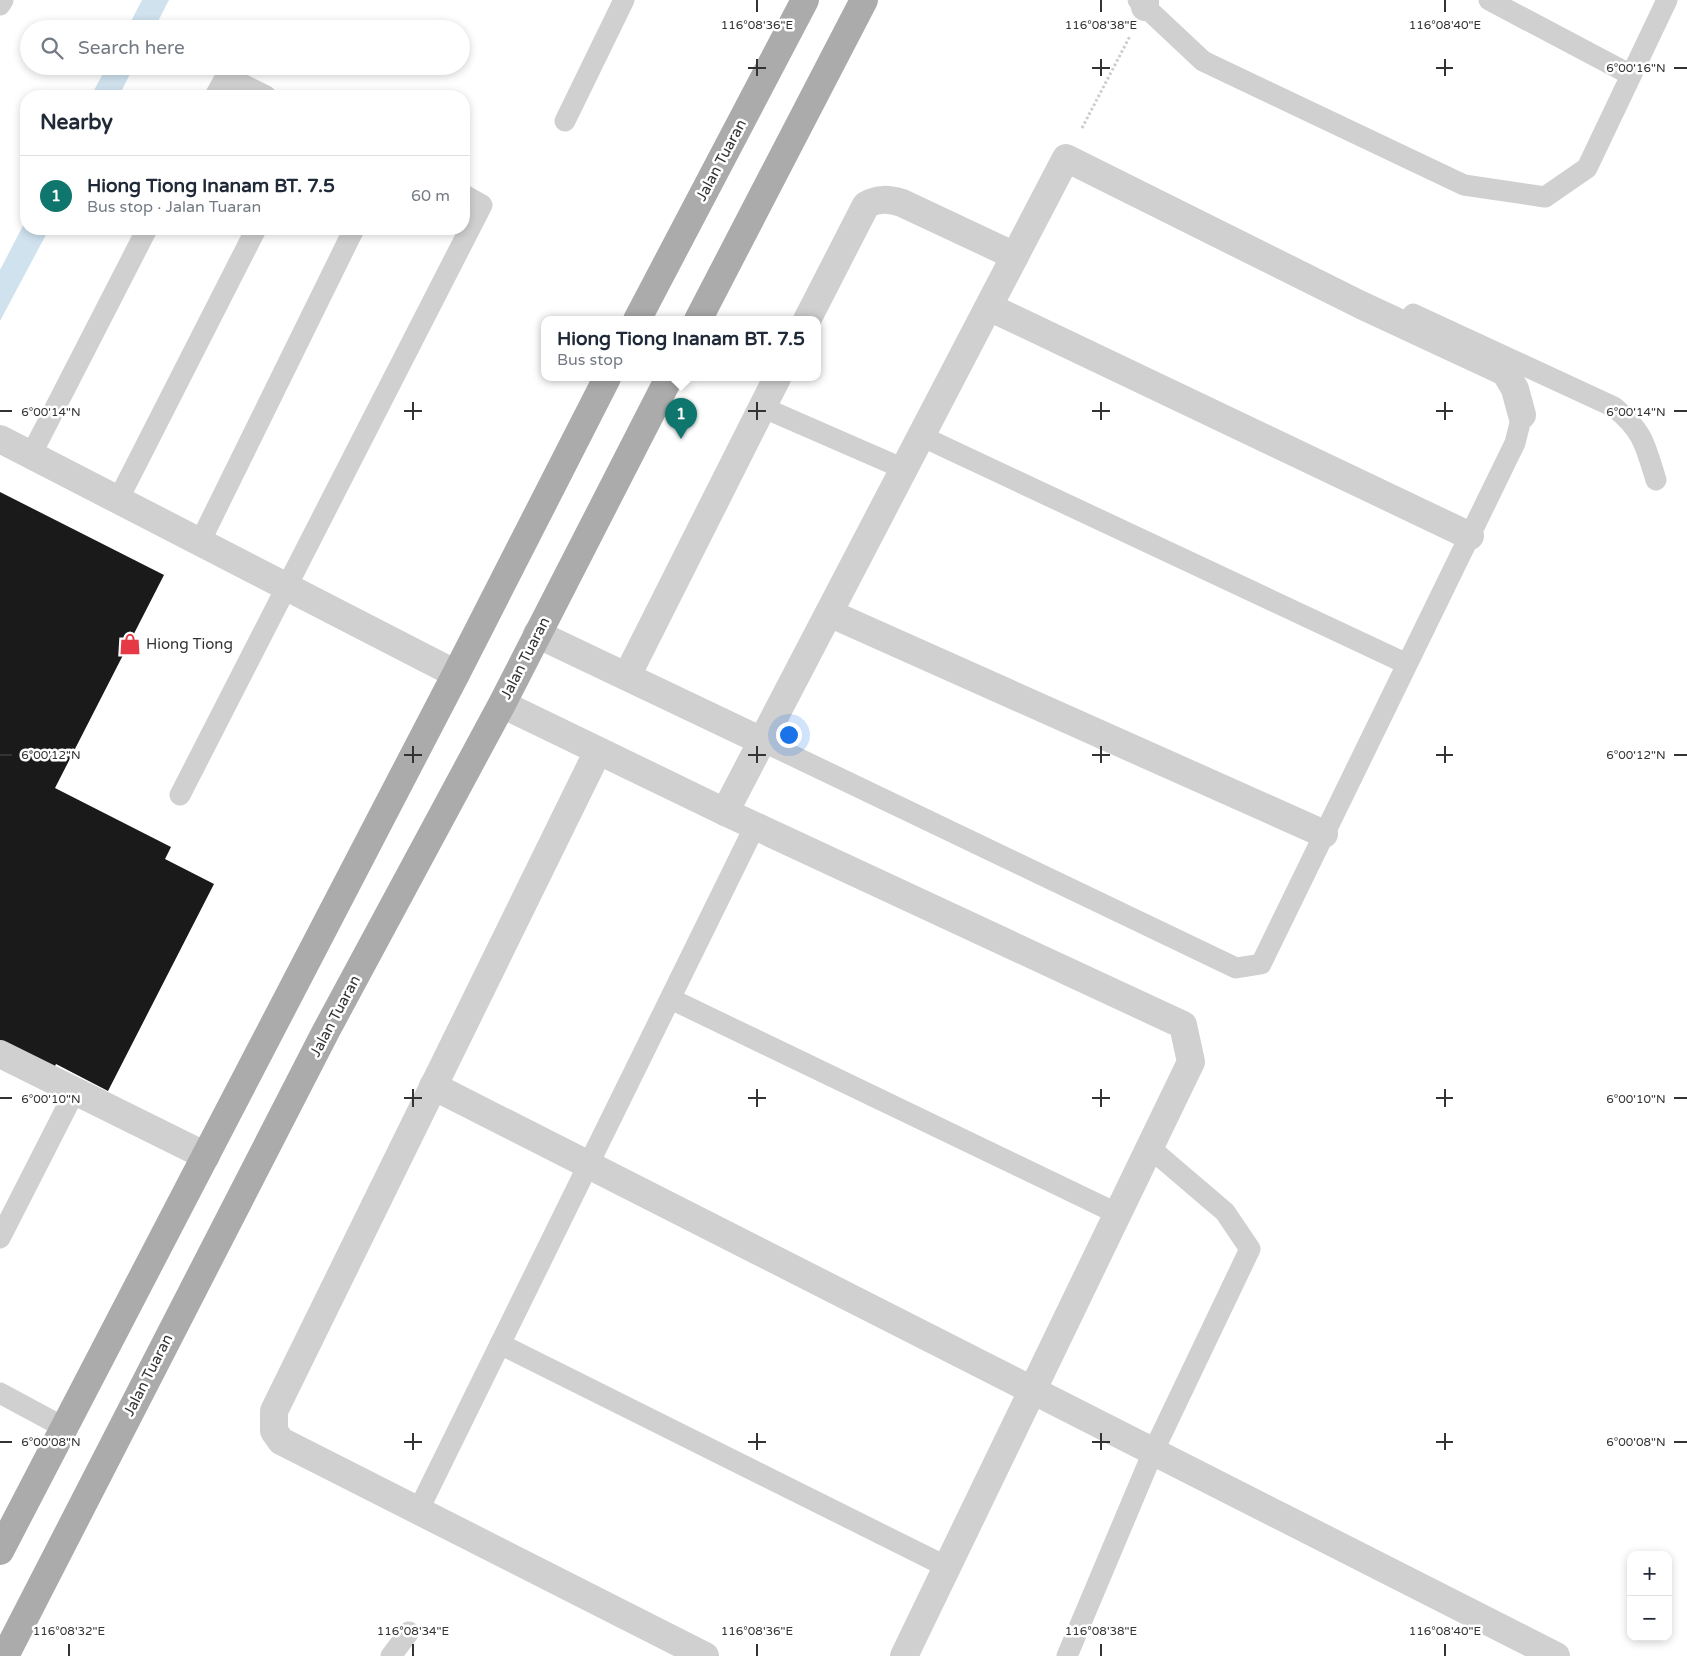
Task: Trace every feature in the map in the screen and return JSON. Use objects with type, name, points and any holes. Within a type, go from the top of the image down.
[{"type":"main road","name":"Jalan Tuaran","points":[[638,316],[805,0]]},
{"type":"main road","points":[[700,316],[864,0]]},
{"type":"main road","points":[[0,1551],[456,674],[605,381]]},
{"type":"main road","name":"Jalan Tuaran","points":[[5,1656],[322,1040],[502,704],[667,381]]},
{"type":"street","points":[[725,812],[1066,158],[1361,305],[1505,372],[1515,390],[1522,416]]},
{"type":"street","points":[[809,316],[866,205],[874,201],[889,199],[902,203],[1015,256]]},
{"type":"street","points":[[989,307],[1470,536]]},
{"type":"street","points":[[627,676],[775,381]]},
{"type":"street","points":[[0,439],[456,674]]},
{"type":"street","points":[[829,613],[1324,834]]},
{"type":"street","points":[[537,634],[762,741]]},
{"type":"street","points":[[502,704],[725,812],[1183,1024],[1191,1062],[949,1568],[904,1656]]},
{"type":"street","points":[[598,751],[274,1411],[274,1431],[281,1441],[706,1656]]},
{"type":"street","points":[[0,1054],[206,1156]]},
{"type":"street","points":[[433,1086],[1556,1656]]},
{"type":"lane","points":[[0,5],[2,0]]},
{"type":"lane","points":[[565,121],[624,0]]},
{"type":"lane","points":[[1489,0],[1631,75]]},
{"type":"lane","points":[[1143,2],[1203,61],[1221,70],[1464,185],[1545,197],[1587,168],[1666,0]]},
{"type":"lane","points":[[218,90],[226,76],[254,90]]},
{"type":"lane","points":[[470,198],[482,205],[470,229]]},
{"type":"lane","points":[[31,455],[144,235]]},
{"type":"lane","points":[[118,500],[253,235]]},
{"type":"lane","points":[[200,542],[351,235]]},
{"type":"lane","points":[[180,795],[467,235]]},
{"type":"lane","points":[[1361,305],[1393,305],[1614,407],[1633,423],[1643,440],[1656,480]]},
{"type":"lane","points":[[762,407],[904,469]]},
{"type":"lane","points":[[762,741],[1236,968],[1261,964],[1518,437],[1522,416]]},
{"type":"lane","points":[[921,436],[1407,664]]},
{"type":"lane","points":[[418,1510],[756,826]]},
{"type":"lane","points":[[671,998],[1118,1214]]},
{"type":"lane","points":[[0,1238],[75,1091]]},
{"type":"lane","points":[[1067,1656],[1154,1452],[1250,1249],[1225,1212],[1150,1148]]},
{"type":"lane","points":[[500,1344],[949,1568]]},
{"type":"lane","points":[[0,1393],[65,1428]]},
{"type":"lane","points":[[390,1656],[409,1632]]},
{"type":"path","points":[[1066,158],[1143,2]]},
{"type":"water","points":[[142,0],[169,0],[159,20],[132,20]]},
{"type":"water","points":[[102,75],[130,75],[122,90],[94,90]]},
{"type":"water","points":[[20,232],[20,235],[46,235],[0,321],[0,270]]},
{"type":"building","points":[[0,492],[164,575],[55,788],[171,847],[165,859],[214,884],[108,1091],[56,1064],[50,1076],[0,1050]]},
{"type":"place","name":"Hiong Tiong Inanam BT. 7.5","points":[[681,439]]},
{"type":"place","name":"Hiong Tiong","points":[[130,644]]}]
